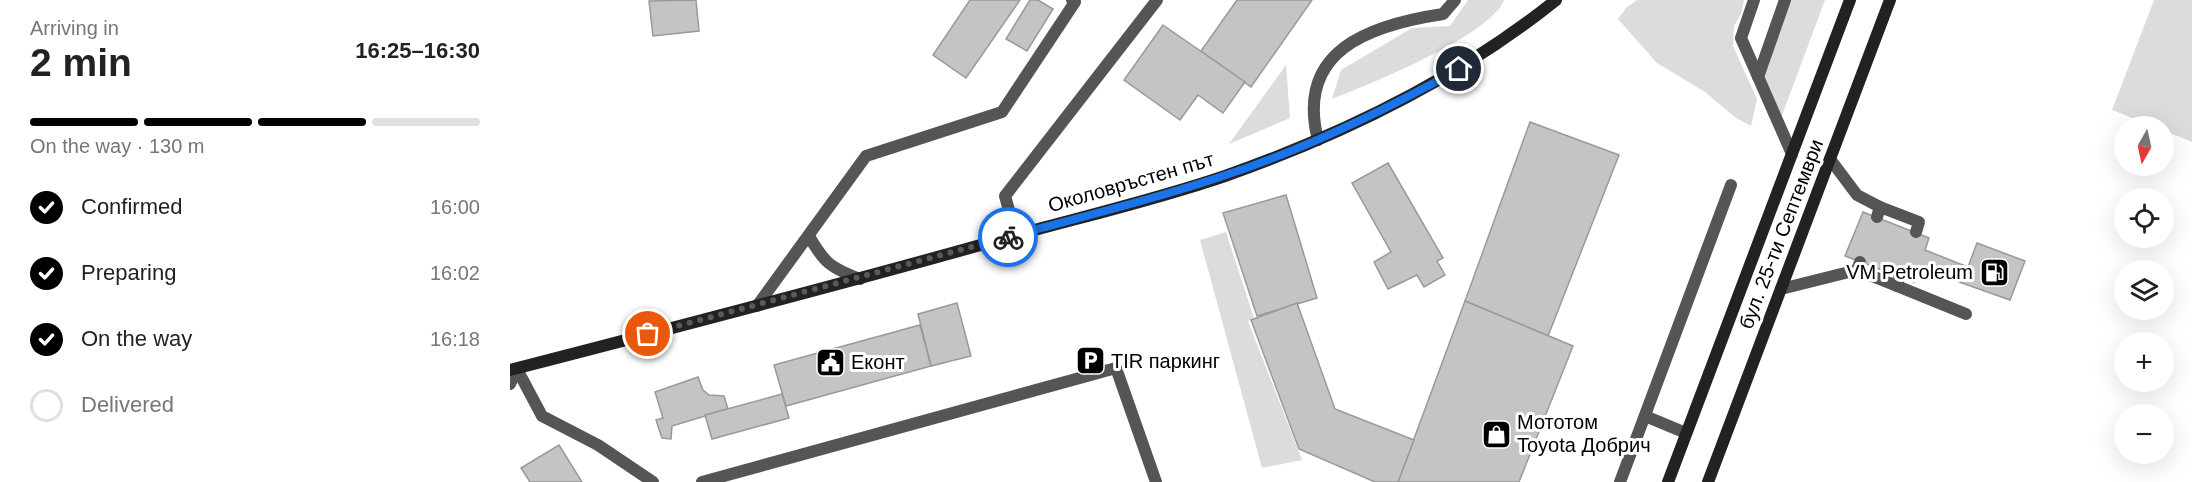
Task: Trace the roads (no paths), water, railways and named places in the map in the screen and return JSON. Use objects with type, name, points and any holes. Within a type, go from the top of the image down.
[{"type":"main road","name":"Околовръстен път","points":[[513,369],[860,279],[1224,176],[1318,140],[1411,96],[1475,59],[1556,0]]},
{"type":"main road","name":"бул. 25-ти Септември","points":[[1668,482],[1850,0]]},
{"type":"main road","name":"бул. 25-ти Септември","points":[[1708,482],[1890,0]]},
{"type":"lane","points":[[757,306],[866,156],[1002,112],[1075,2],[1071,0]]},
{"type":"lane","points":[[1016,235],[1005,196],[1157,0]]},
{"type":"lane","points":[[1318,140],[1312,114],[1315,90],[1321,73],[1331,59],[1348,43],[1376,30],[1410,19],[1443,15],[1455,0]]},
{"type":"lane","points":[[1754,0],[1741,38],[1792,154]]},
{"type":"lane","points":[[1758,77],[1785,0]]},
{"type":"lane","points":[[1830,159],[1857,195],[1878,212],[1919,222],[1916,232]]},
{"type":"lane","points":[[1620,482],[1731,186]]},
{"type":"lane","points":[[809,236],[822,259],[836,270],[860,279]]},
{"type":"lane","points":[[1780,289],[1858,266],[1898,281],[1966,314]]},
{"type":"lane","points":[[702,482],[1116,368],[1156,482]]},
{"type":"lane","points":[[510,384],[513,369]]},
{"type":"lane","points":[[513,369],[542,416],[598,445],[653,482]]},
{"type":"lane","points":[[1645,416],[1686,433]]},
{"type":"place","name":"VM Petroleum","points":[[1994,272]]},
{"type":"place","name":"TIR паркинг","points":[[1090,361]]},
{"type":"place","name":"Еконт","points":[[830,362]]},
{"type":"place","name":"Мототом Toyota Добрич","points":[[1496,434]]}]
